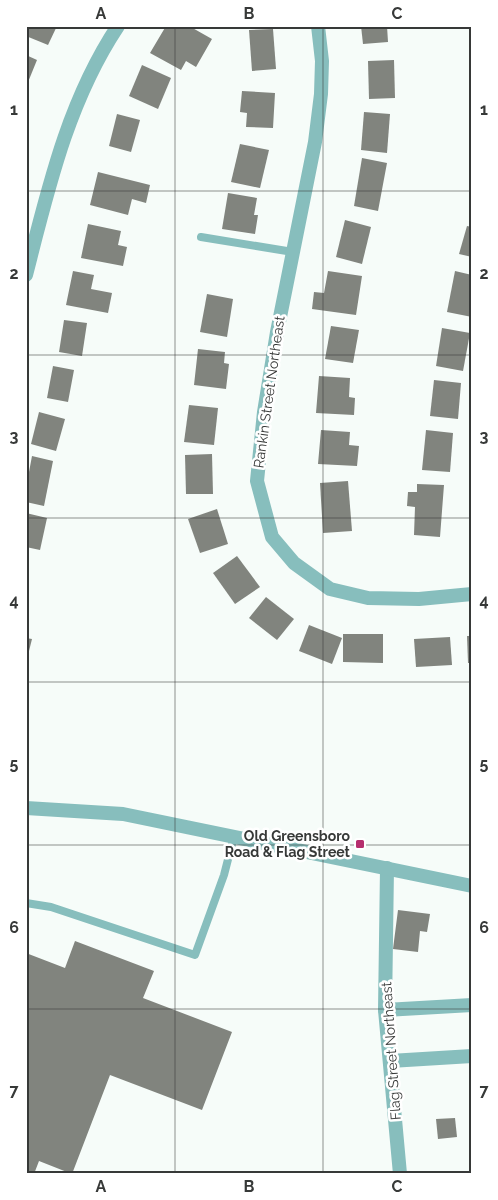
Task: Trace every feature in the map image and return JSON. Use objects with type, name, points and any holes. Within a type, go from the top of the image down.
[{"type":"street","points":[[26,275],[54,167],[69,122],[89,77],[118,26]]},
{"type":"street","name":"Rankin Street Northeast","points":[[318,26],[322,61],[321,94],[314,142],[264,412],[257,482],[272,537],[294,563],[330,589],[368,598],[419,599],[472,594]]},
{"type":"street","points":[[26,808],[123,814],[472,886]]},
{"type":"street","name":"Flag Street Northeast","points":[[387,868],[385,1010],[400,1174]]},
{"type":"street","points":[[385,1010],[472,1005]]},
{"type":"street","points":[[390,1061],[472,1056]]},
{"type":"lane","points":[[201,237],[293,252]]},
{"type":"lane","points":[[26,902],[51,907],[195,955],[224,875],[234,836]]},
{"type":"building","points":[[26,26],[57,26],[48,45],[26,36]]},
{"type":"building","points":[[166,26],[189,26],[212,39],[196,67],[186,61],[181,70],[150,53]]},
{"type":"building","points":[[361,26],[387,26],[388,42],[363,44]]},
{"type":"building","points":[[273,29],[276,69],[252,71],[249,30]]},
{"type":"building","points":[[26,55],[37,60],[26,87]]},
{"type":"building","points":[[394,60],[395,98],[369,99],[368,61]]},
{"type":"building","points":[[142,65],[171,78],[158,109],[129,96]]},
{"type":"building","points":[[242,91],[275,93],[273,128],[246,127],[247,113],[240,112]]},
{"type":"building","points":[[364,112],[390,114],[387,153],[361,150]]},
{"type":"building","points":[[117,114],[140,120],[131,152],[109,146]]},
{"type":"building","points":[[240,144],[269,150],[260,188],[231,182]]},
{"type":"building","points":[[362,158],[387,163],[378,211],[354,206]]},
{"type":"building","points":[[98,172],[150,185],[146,203],[132,199],[128,215],[90,205]]},
{"type":"building","points":[[228,193],[257,198],[254,215],[258,215],[255,234],[222,229]]},
{"type":"building","points":[[345,220],[371,227],[362,264],[336,257]]},
{"type":"building","points":[[88,224],[121,231],[118,245],[127,247],[123,266],[81,258]]},
{"type":"building","points":[[467,226],[472,227],[472,257],[459,254]]},
{"type":"building","points":[[73,271],[94,275],[91,289],[112,293],[108,313],[66,305]]},
{"type":"building","points":[[328,271],[362,276],[356,315],[312,309],[314,292],[324,293]]},
{"type":"building","points":[[455,271],[472,275],[472,317],[447,312]]},
{"type":"building","points":[[207,294],[233,299],[227,337],[200,332]]},
{"type":"building","points":[[64,320],[87,323],[82,356],[59,352]]},
{"type":"building","points":[[331,326],[359,330],[353,363],[325,359]]},
{"type":"building","points":[[442,328],[470,333],[463,371],[436,366]]},
{"type":"building","points":[[198,349],[225,352],[224,363],[229,364],[226,389],[194,385]]},
{"type":"building","points":[[53,366],[74,370],[68,402],[47,398]]},
{"type":"building","points":[[319,376],[350,378],[349,397],[355,398],[354,415],[316,413]]},
{"type":"building","points":[[434,380],[461,383],[458,419],[430,416]]},
{"type":"building","points":[[189,405],[218,408],[214,445],[184,442]]},
{"type":"building","points":[[39,412],[65,419],[56,451],[31,444]]},
{"type":"building","points":[[321,430],[350,432],[349,445],[359,446],[357,466],[318,464]]},
{"type":"building","points":[[426,430],[453,433],[450,472],[422,470]]},
{"type":"building","points":[[212,454],[213,494],[186,494],[185,455]]},
{"type":"building","points":[[32,456],[53,461],[44,506],[26,502],[26,488]]},
{"type":"building","points":[[348,481],[352,531],[323,533],[320,483]]},
{"type":"building","points":[[417,484],[444,485],[440,537],[414,535],[415,507],[407,506],[408,492],[417,492]]},
{"type":"building","points":[[217,509],[228,544],[200,553],[188,519]]},
{"type":"building","points":[[26,513],[47,518],[40,550],[26,547]]},
{"type":"building","points":[[237,556],[260,587],[235,604],[213,573]]},
{"type":"building","points":[[266,597],[294,619],[277,640],[249,618]]},
{"type":"building","points":[[309,625],[342,638],[332,664],[299,651]]},
{"type":"building","points":[[343,634],[383,634],[383,663],[343,662]]},
{"type":"building","points":[[467,636],[472,636],[472,663],[468,663]]},
{"type":"building","points":[[450,637],[452,665],[416,667],[414,639]]},
{"type":"building","points":[[26,638],[32,639],[27,659],[26,659]]},
{"type":"building","points":[[398,910],[430,914],[427,932],[420,931],[418,952],[393,949]]},
{"type":"building","points":[[75,941],[154,971],[143,998],[232,1032],[202,1110],[110,1075],[72,1174],[39,1161],[34,1174],[26,1174],[26,953],[65,968]]},
{"type":"building","points":[[455,1118],[457,1137],[438,1139],[436,1119]]},
{"type":"place","name":"Old Greensboro Road & Flag Street","points":[[360,844]]}]
